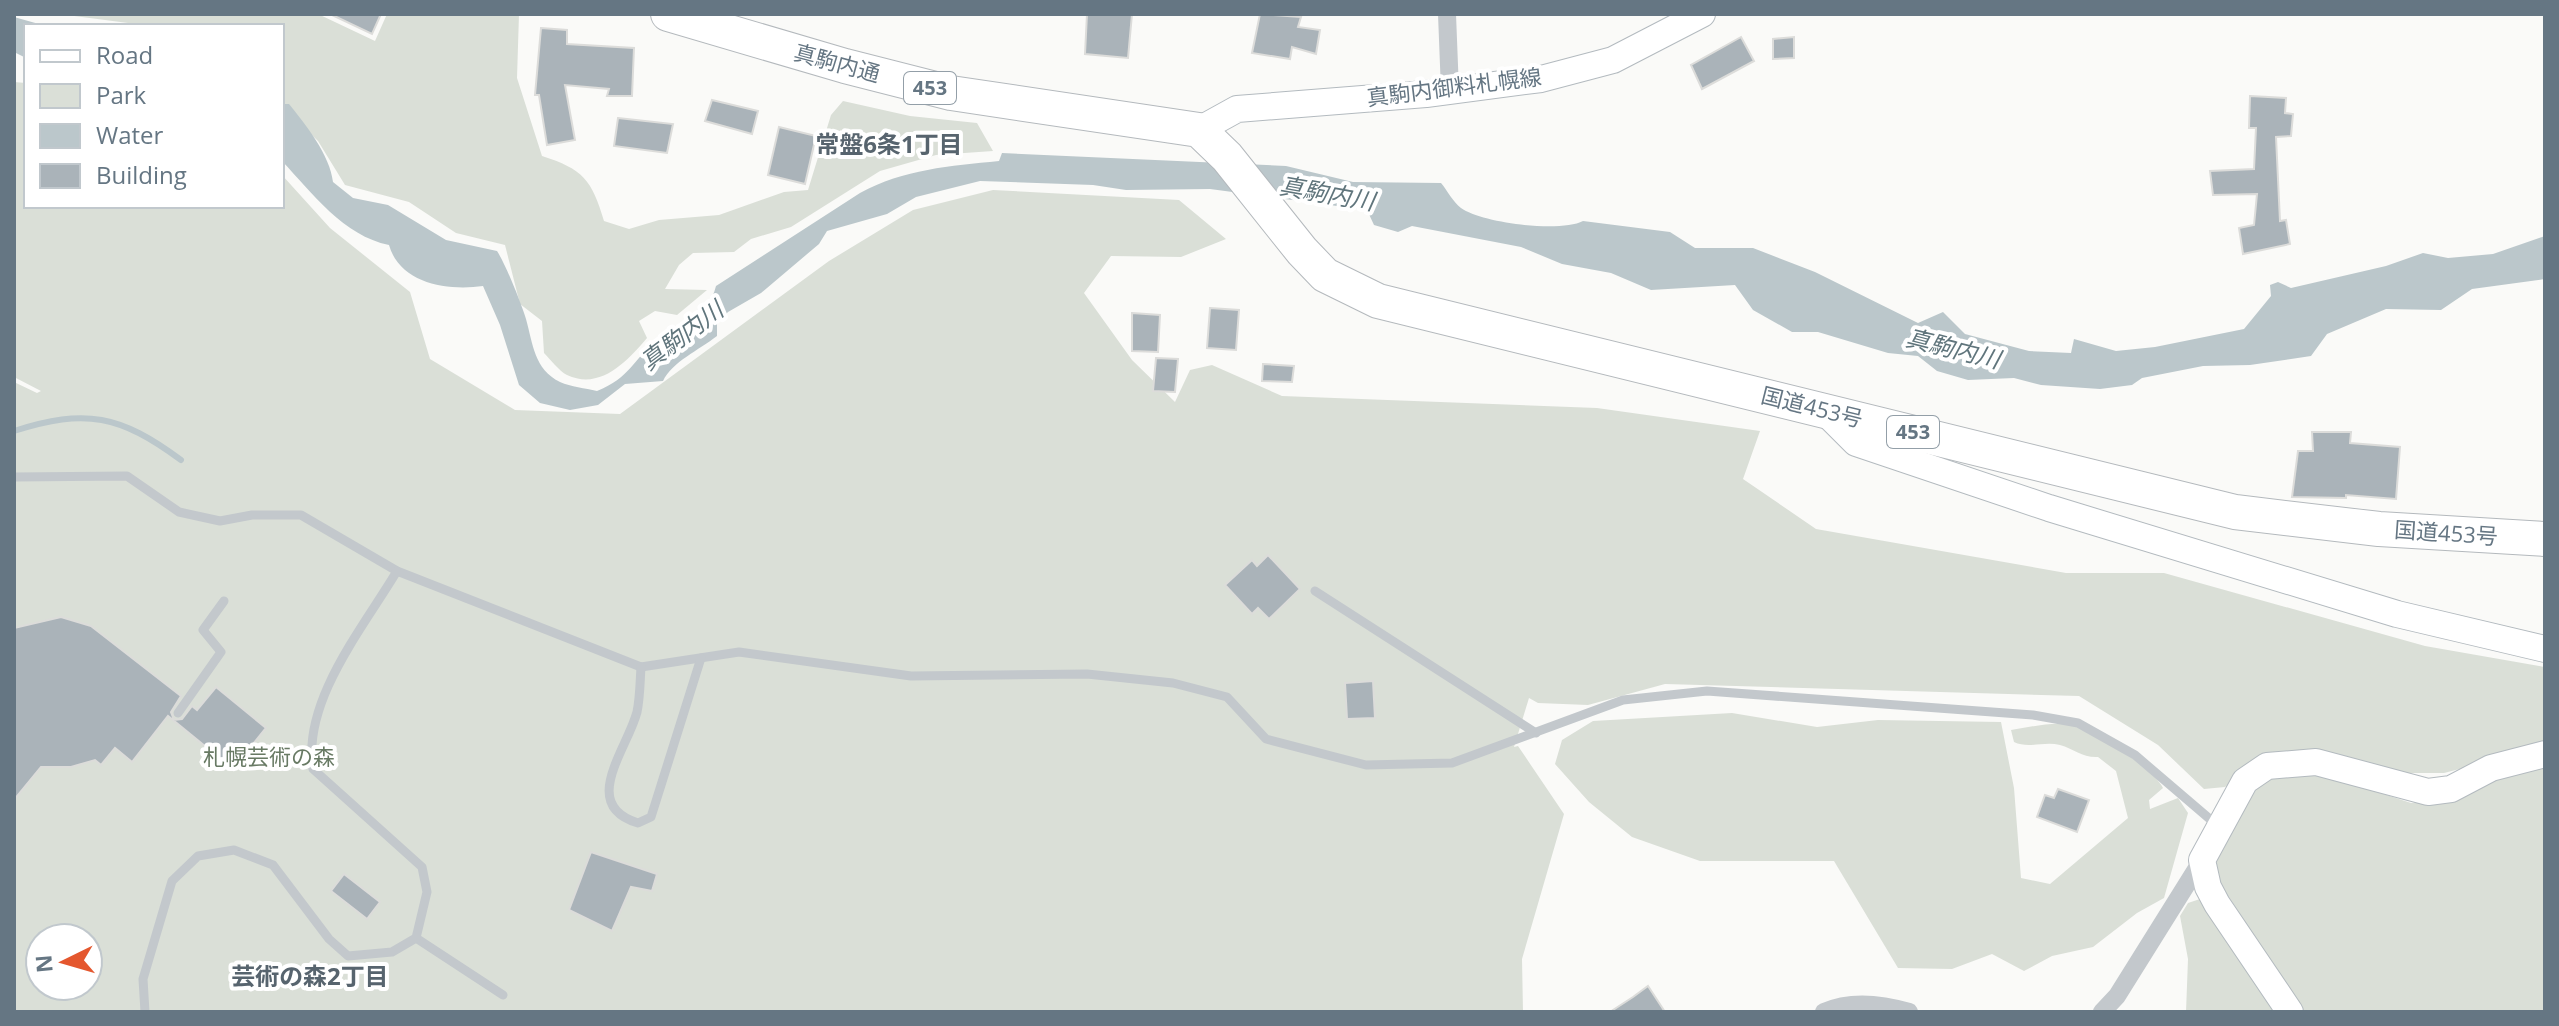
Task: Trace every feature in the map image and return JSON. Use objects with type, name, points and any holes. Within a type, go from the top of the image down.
[{"type":"highway","name":"真駒内通","points":[[668,14],[845,66],[951,93],[1199,130]]},
{"type":"highway","name":"国道453号","points":[[1199,130],[1227,157],[1325,275],[1378,301],[2235,512],[2379,529],[2545,539]]},
{"type":"street","points":[[1447,14],[1450,91]]},
{"type":"street","name":"真駒内御料札幌線","points":[[1199,130],[1237,109],[1450,91],[1541,79],[1613,60],[1702,14]]},
{"type":"street","points":[[1822,409],[1856,443],[2049,508],[2397,614],[2545,649]]},
{"type":"street","points":[[2102,1012],[2117,996],[2202,860],[2245,781],[2267,766],[2316,762],[2428,792],[2451,789],[2491,768],[2545,754]]},
{"type":"street","points":[[2202,860],[2208,887],[2217,904],[2290,1012]]},
{"type":"street","points":[[1824,1012],[1860,1004],[1889,1006],[1909,1012]]},
{"type":"lane","points":[[14,477],[127,476],[179,512],[220,521],[252,515],[301,515],[397,571],[641,667],[739,652],[911,676],[1087,674],[1173,683],[1227,697],[1266,739],[1366,765],[1452,763],[1623,700],[1707,691],[2033,715],[2078,723],[2135,755],[2218,826]]},
{"type":"lane","points":[[145,1012],[143,979],[172,881],[198,856],[234,850],[273,865],[329,939],[348,956],[392,952],[416,938],[427,892],[422,867],[313,769],[310,747],[319,702],[397,571]]},
{"type":"lane","points":[[1315,591],[1536,733]]},
{"type":"lane","points":[[178,713],[221,652],[203,630],[224,601]]},
{"type":"lane","points":[[641,667],[637,711],[607,788],[612,808],[621,818],[638,823],[651,817],[701,658]]},
{"type":"lane","points":[[416,938],[503,995]]},
{"type":"green space","points":[[59,14],[318,14],[375,41],[387,14],[519,14],[517,78],[542,156],[576,171],[590,186],[604,221],[629,229],[659,220],[719,215],[784,192],[808,190],[831,115],[843,101],[910,116],[977,123],[993,151],[936,155],[880,171],[791,227],[751,239],[734,252],[693,253],[679,265],[665,289],[707,290],[677,315],[655,311],[639,321],[647,338],[622,364],[602,376],[579,379],[564,373],[544,353],[542,321],[520,304],[505,245],[456,233],[409,202],[345,185],[318,141],[284,108],[284,24],[136,24]]},
{"type":"green space","name":"札幌芸術の森","points":[[14,82],[24,83],[24,208],[284,208],[284,177],[330,228],[410,292],[430,359],[515,410],[620,414],[829,261],[913,210],[993,190],[1179,200],[1226,239],[1181,257],[1111,256],[1084,293],[1132,360],[1175,402],[1190,370],[1212,365],[1282,396],[1597,408],[1760,431],[1743,479],[1816,529],[2066,573],[2164,573],[2425,646],[2545,667],[2545,747],[2444,773],[2392,773],[2259,760],[2225,787],[2204,789],[2158,745],[2079,696],[1665,684],[1588,705],[1538,703],[1529,698],[1514,747],[1518,746],[1564,814],[1522,959],[1523,1012],[14,1012],[14,382],[37,393],[41,391],[14,377]]},
{"type":"green space","points":[[1732,713],[1817,727],[1878,720],[2001,722],[2014,788],[2021,878],[2050,884],[2128,818],[2116,771],[2098,757],[2083,755],[2060,745],[2019,744],[2014,742],[2011,730],[2058,724],[2083,728],[2122,751],[2157,780],[2163,788],[2149,800],[2150,809],[2178,798],[2188,813],[2164,898],[2137,913],[2093,947],[2052,956],[2024,971],[1992,954],[1952,969],[1898,968],[1834,861],[1700,861],[1632,837],[1589,802],[1555,764],[1562,740],[1593,721]]},
{"type":"green space","points":[[2545,759],[2545,1012],[2304,1012],[2211,870],[2253,787],[2284,772],[2320,773],[2411,803],[2463,798],[2500,774]]},
{"type":"green space","points":[[2200,899],[2278,1012],[2186,1012],[2188,959],[2180,916],[2188,903]]},
{"type":"water","points":[[14,17],[39,24],[24,24],[24,57],[14,52]]},
{"type":"water","name":"真駒内川","points":[[284,104],[289,104],[316,141],[327,161],[333,182],[353,198],[388,205],[446,240],[497,251],[521,304],[536,355],[545,370],[564,384],[597,391],[624,374],[666,331],[700,312],[716,286],[860,193],[910,174],[999,161],[1002,153],[1286,166],[1353,182],[1441,183],[1461,208],[1503,222],[1557,226],[1583,221],[1670,232],[1695,248],[1753,248],[1815,272],[1918,323],[1943,312],[1965,334],[2029,351],[2071,353],[2074,339],[2116,351],[2155,347],[2244,329],[2271,296],[2270,285],[2278,282],[2291,288],[2386,266],[2423,253],[2448,258],[2493,254],[2545,236],[2545,279],[2472,289],[2441,310],[2386,309],[2327,334],[2311,356],[2250,365],[2203,366],[2142,378],[2132,385],[2100,389],[2041,385],[2014,378],[1968,380],[1937,371],[1918,356],[1888,353],[1818,332],[1792,332],[1753,310],[1735,285],[1651,290],[1611,273],[1562,264],[1521,247],[1412,226],[1398,232],[1374,225],[1367,210],[1210,189],[1126,190],[1093,185],[980,181],[916,197],[887,214],[827,231],[819,244],[761,293],[728,312],[717,324],[717,336],[679,362],[663,381],[625,384],[598,405],[570,410],[540,403],[519,385],[500,325],[483,286],[441,286],[414,276],[403,269],[389,245],[358,233],[317,199],[284,163]]},
{"type":"building","points":[[330,14],[381,14],[372,34]]},
{"type":"building","points":[[1087,14],[1132,14],[1128,58],[1085,54]]},
{"type":"building","points":[[1260,14],[1301,17],[1298,27],[1320,30],[1316,54],[1292,47],[1290,59],[1252,53]]},
{"type":"building","points":[[541,28],[567,30],[567,44],[634,48],[632,96],[607,96],[609,89],[565,85],[575,140],[547,145],[539,95],[535,95]]},
{"type":"building","points":[[1741,37],[1754,61],[1702,89],[1691,65]]},
{"type":"building","points":[[1794,37],[1794,58],[1773,59],[1773,39]]},
{"type":"building","points":[[2250,96],[2286,98],[2285,113],[2293,114],[2291,136],[2276,137],[2280,221],[2286,220],[2290,244],[2243,254],[2239,228],[2254,225],[2257,194],[2213,195],[2210,171],[2254,169],[2256,128],[2249,128]]},
{"type":"building","points":[[712,100],[758,111],[752,134],[705,121]]},
{"type":"building","points":[[618,118],[673,124],[667,153],[614,146]]},
{"type":"building","points":[[779,127],[816,136],[805,184],[768,175]]},
{"type":"building","points":[[1210,308],[1239,310],[1236,350],[1207,348]]},
{"type":"building","points":[[1132,313],[1160,315],[1158,352],[1132,351]]},
{"type":"building","points":[[1156,358],[1178,359],[1175,392],[1153,391]]},
{"type":"building","points":[[1263,364],[1294,366],[1292,382],[1262,381]]},
{"type":"building","points":[[2312,432],[2351,432],[2350,443],[2400,447],[2396,499],[2346,495],[2346,498],[2292,497],[2298,451],[2313,451]]},
{"type":"building","points":[[1268,555],[1300,589],[1269,619],[1258,608],[1252,614],[1225,585],[1252,560],[1257,566]]},
{"type":"building","points":[[61,617],[91,626],[181,696],[171,712],[174,720],[182,719],[192,706],[197,710],[216,687],[266,728],[233,769],[168,716],[132,762],[115,748],[101,765],[95,760],[71,767],[41,767],[14,800],[14,628]]},
{"type":"building","points":[[1373,681],[1375,718],[1347,719],[1345,683]]},
{"type":"building","points":[[2058,789],[2089,800],[2077,832],[2037,817],[2045,795],[2054,798]]},
{"type":"building","points":[[591,852],[657,874],[652,891],[631,887],[612,931],[569,910]]},
{"type":"building","points":[[344,874],[380,902],[367,919],[331,891]]},
{"type":"building","points":[[1648,986],[1665,1012],[1610,1012],[1633,997]]},
{"type":"waterway","points":[[14,431],[62,420],[102,420],[139,433],[181,460]]},
{"type":"district","name":"常盤6条1丁目","points":[[889,145]]},
{"type":"district","name":"芸術の森2丁目","points":[[310,977]]}]
